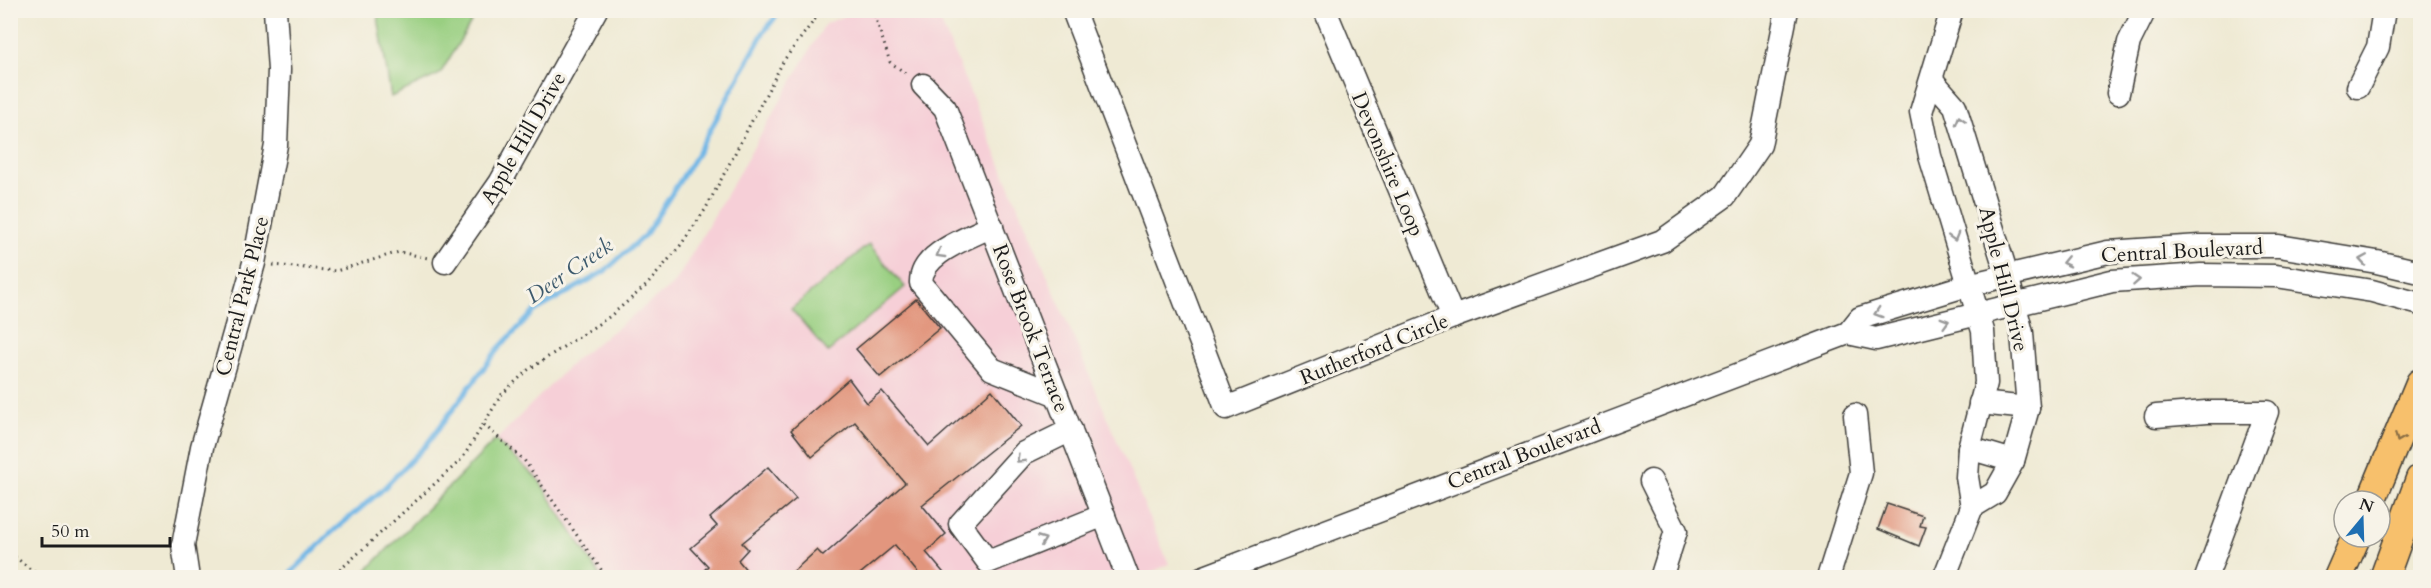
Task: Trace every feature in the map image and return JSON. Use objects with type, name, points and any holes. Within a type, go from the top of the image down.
[{"type":"main road","points":[[2376,489],[2421,383]]},
{"type":"main road","points":[[2384,578],[2421,479]]},
{"type":"main road","points":[[2338,578],[2351,549]]},
{"type":"street","name":"Central Park Place","points":[[188,578],[183,545],[202,447],[254,263],[276,145],[279,70],[275,10]]},
{"type":"street","name":"Apple Hill Drive","points":[[445,262],[500,183],[596,10]]},
{"type":"street","name":"Rutherford Circle","points":[[1074,10],[1226,408],[1453,317],[1662,241],[1725,196],[1760,145],[1787,10]]},
{"type":"street","name":"Devonshire Loop","points":[[1324,10],[1453,317]]},
{"type":"street","name":"Apple Hill Drive","points":[[1932,80],[1955,106],[2007,275],[2022,333],[2028,408],[2013,461],[1995,493],[1972,507],[1967,477],[1969,448],[1986,383],[1983,331],[1930,156],[1921,112],[1952,10]]},
{"type":"street","points":[[2118,93],[2129,42],[2145,10]]},
{"type":"street","points":[[2358,87],[2378,47],[2384,10]]},
{"type":"street","name":"Rose Brook Terrace","points":[[923,85],[945,108],[1128,578]]},
{"type":"street","points":[[1930,156],[1968,148]]},
{"type":"street","points":[[1944,204],[1982,193]]},
{"type":"street","points":[[992,226],[933,258],[924,267],[921,283],[992,369],[1057,395]]},
{"type":"street","name":"Central Boulevard","points":[[1202,578],[1848,333],[1860,318],[2007,275],[2108,252],[2200,246],[2278,246],[2377,262],[2421,272]]},
{"type":"street","name":"Central Boulevard","points":[[1848,333],[1876,339],[2014,303],[2112,282],[2201,275],[2276,276],[2372,291],[2421,303]]},
{"type":"street","points":[[1980,404],[2028,408]]},
{"type":"street","points":[[2156,416],[2206,412],[2267,412],[2206,578]]},
{"type":"street","points":[[1828,578],[1861,473],[1855,415]]},
{"type":"street","points":[[1071,430],[1024,453],[960,524],[988,562],[1104,515]]},
{"type":"street","points":[[1969,448],[2013,461]]},
{"type":"street","points":[[1651,481],[1676,531],[1661,578]]},
{"type":"street","points":[[1944,578],[1972,507]]},
{"type":"path","points":[[331,578],[462,459],[502,394],[528,370],[609,317],[647,285],[680,246],[705,210],[784,60],[822,10]]},
{"type":"path","points":[[873,10],[890,62],[923,85]]},
{"type":"path","points":[[254,263],[336,271],[399,252],[445,262]]},
{"type":"path","points":[[484,425],[524,460],[607,578]]},
{"type":"path","points":[[10,553],[42,578]]},
{"type":"shaded area","points":[[858,10],[936,11],[1169,564],[1140,578],[360,578],[575,360],[675,283],[825,24]]},
{"type":"green space","points":[[377,10],[478,11],[440,74],[391,97]]},
{"type":"green space","points":[[869,244],[905,287],[828,352],[791,309]]},
{"type":"green space","points":[[495,440],[538,479],[601,577],[360,577]]},
{"type":"building","points":[[916,299],[940,328],[880,377],[856,349]]},
{"type":"building","points":[[849,379],[867,403],[882,391],[929,446],[992,390],[1021,426],[922,505],[946,534],[926,552],[948,578],[922,578],[895,545],[855,578],[786,578],[817,550],[823,556],[905,483],[855,422],[812,457],[791,430]]},
{"type":"building","points":[[768,467],[796,499],[742,543],[748,549],[738,560],[753,578],[697,578],[708,566],[691,548],[717,526],[710,518]]},
{"type":"building","points":[[1887,504],[1923,516],[1920,526],[1926,527],[1919,546],[1878,529]]},
{"type":"waterway","name":"Deer Creek","points":[[286,578],[331,533],[381,491],[427,444],[498,349],[535,311],[605,271],[646,234],[697,154],[763,33],[781,10]]}]
